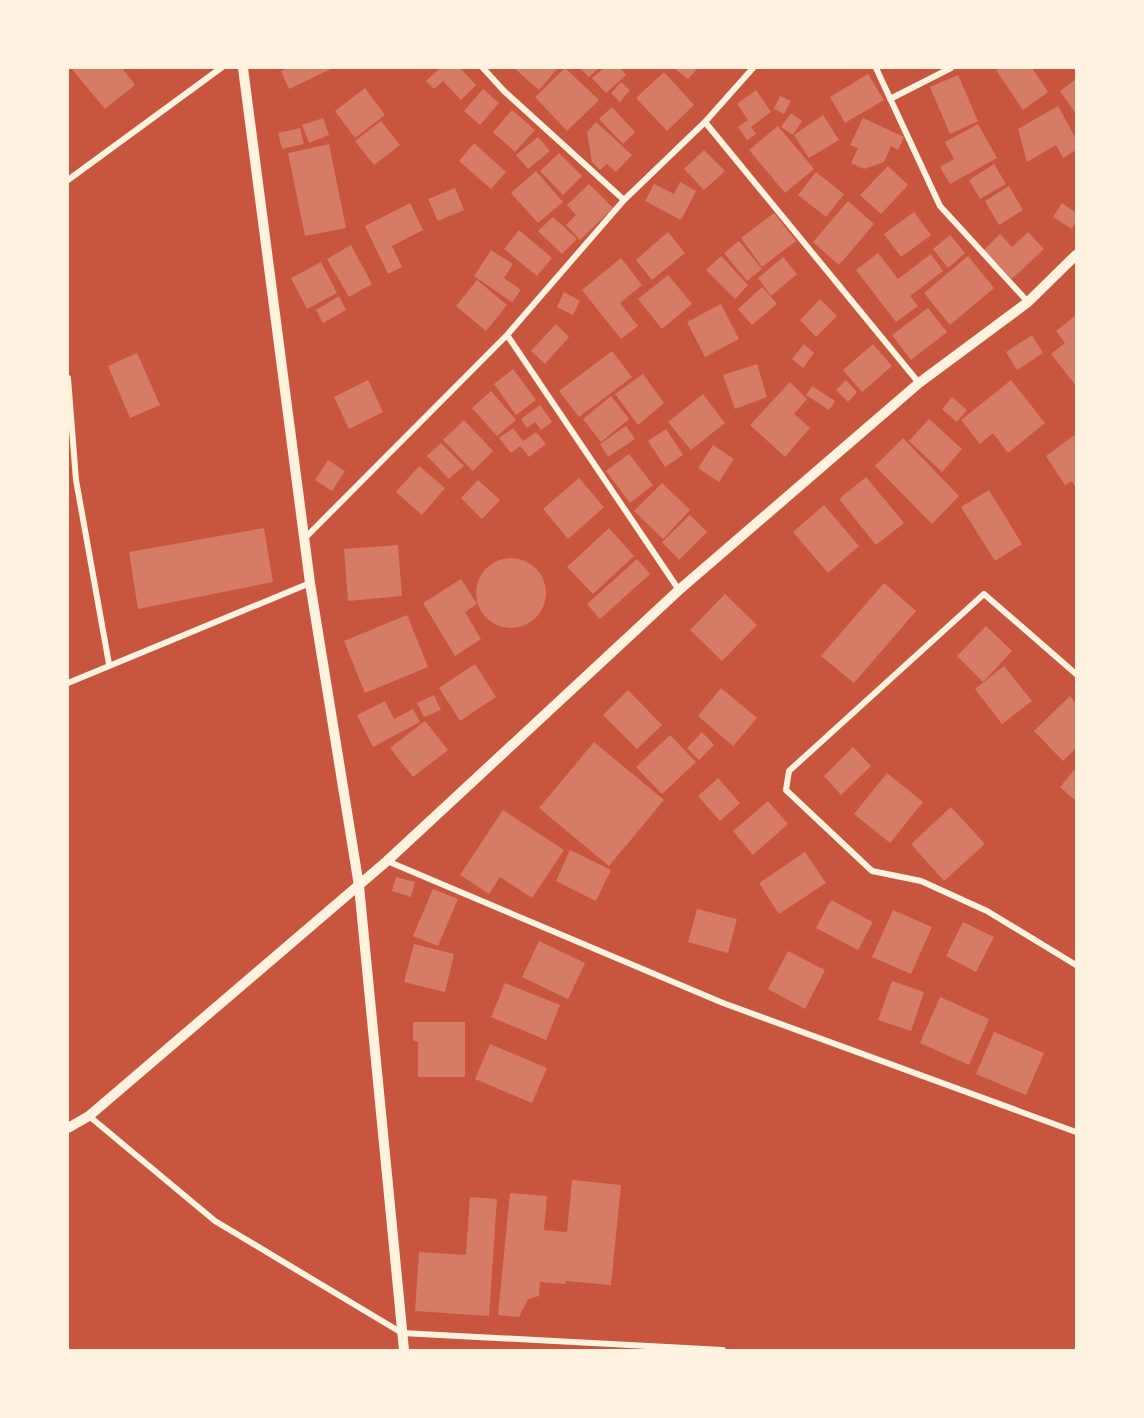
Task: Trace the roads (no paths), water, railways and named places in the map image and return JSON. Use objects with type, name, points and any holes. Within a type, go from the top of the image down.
[{"type":"street","points":[[68,180],[220,68]]},
{"type":"street","points":[[243,68],[310,583],[359,886],[404,1350]]},
{"type":"street","points":[[483,68],[504,91],[624,200]]},
{"type":"street","points":[[304,540],[507,335],[624,200],[705,122],[753,68]]},
{"type":"street","points":[[876,68],[940,206],[1028,302]]},
{"type":"street","points":[[890,99],[951,68]]},
{"type":"street","points":[[705,122],[918,383]]},
{"type":"street","points":[[68,1128],[89,1116],[359,886],[679,590],[918,383],[1028,302],[1077,255]]},
{"type":"street","points":[[507,335],[679,590]]},
{"type":"street","points":[[68,378],[76,480],[109,664]]},
{"type":"street","points":[[68,683],[109,664],[310,583]]},
{"type":"street","points":[[1077,674],[984,594],[789,771],[786,789],[872,871],[921,881],[987,911],[1077,965]]},
{"type":"street","points":[[387,861],[723,1003],[1076,1130]]},
{"type":"street","points":[[89,1116],[215,1221],[402,1333],[666,1350],[723,1350]]}]
